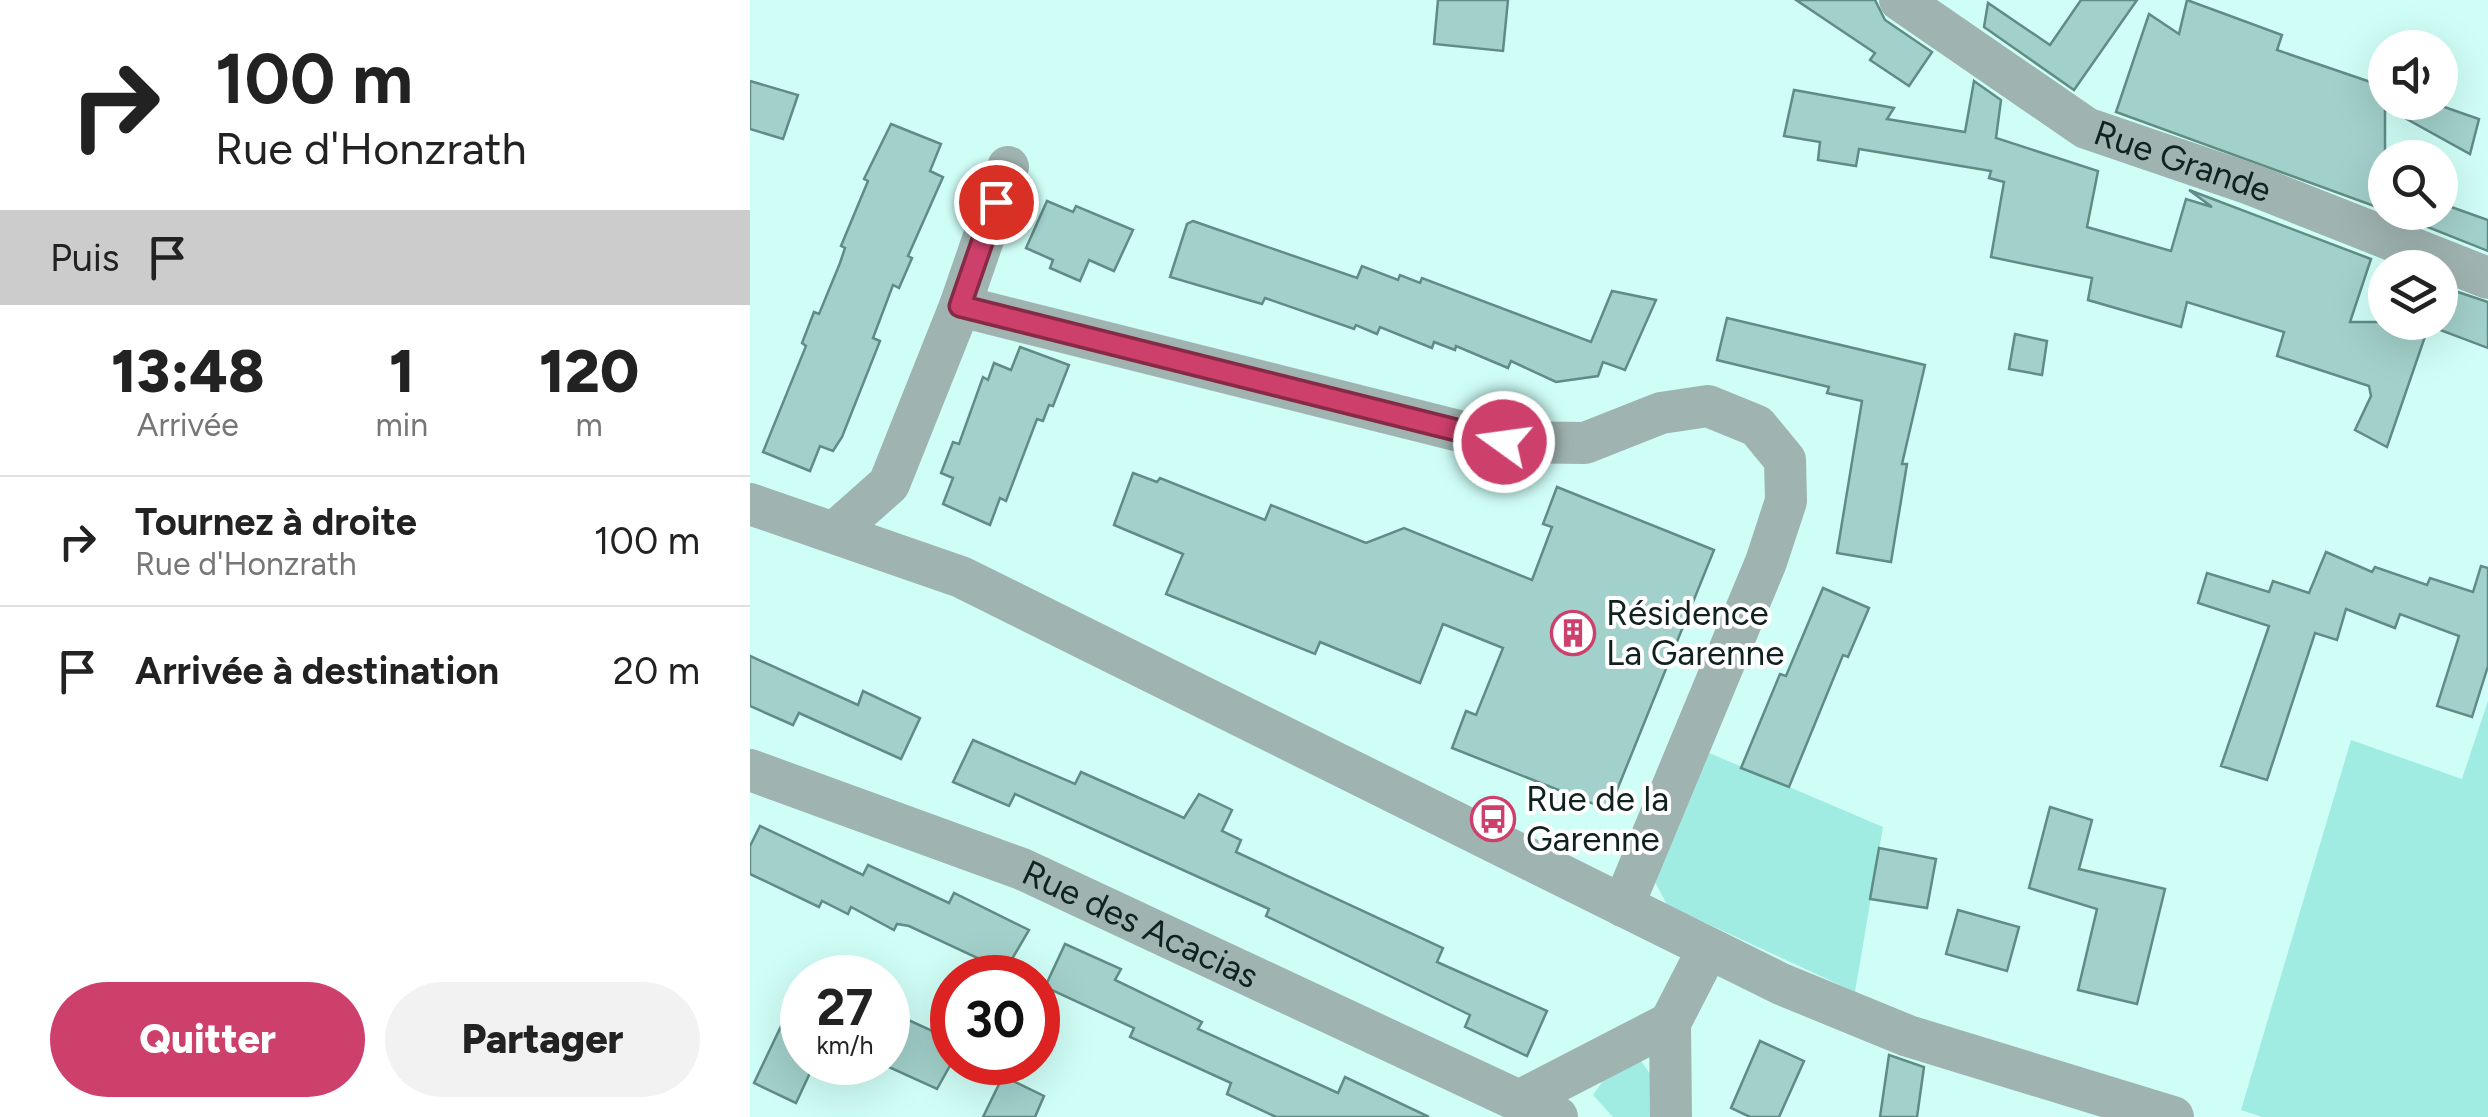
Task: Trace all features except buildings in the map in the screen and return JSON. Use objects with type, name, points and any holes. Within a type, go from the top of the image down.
[{"type":"street","name":"Rue Grande","points":[[1900,0],[2086,128],[2250,184],[2488,278]]},
{"type":"street","points":[[836,531],[889,484],[960,306],[1008,167]]},
{"type":"street","points":[[960,306],[1504,442],[1586,442],[1661,413],[1708,406],[1757,426],[1785,460],[1786,501],[1766,562],[1623,906]]},
{"type":"street","points":[[889,484],[903,556]]},
{"type":"street","points":[[750,504],[961,577],[1707,951],[1908,1036],[2173,1117]]},
{"type":"street","name":"Rue des Acacias","points":[[750,770],[1022,868],[1524,1112]]},
{"type":"street","points":[[1671,1117],[1670,1023],[1707,951]]},
{"type":"street","points":[[1524,1112],[1670,1023]]},
{"type":"shaded area","points":[[2488,701],[2488,1117],[2262,1117],[2241,1110],[2351,740],[2462,779]]},
{"type":"shaded area","points":[[1700,749],[1883,827],[1855,992],[1667,905],[1649,870]]},
{"type":"shaded area","points":[[1641,1061],[1658,1085],[1651,1117],[1613,1117],[1593,1095],[1605,1078]]},
{"type":"place","name":"Résidence La Garenne","points":[[1573,633]]},
{"type":"place","name":"Rue de la Garenne","points":[[1493,819]]},
{"type":"route","points":[[996,202],[960,306],[1504,442]]}]
